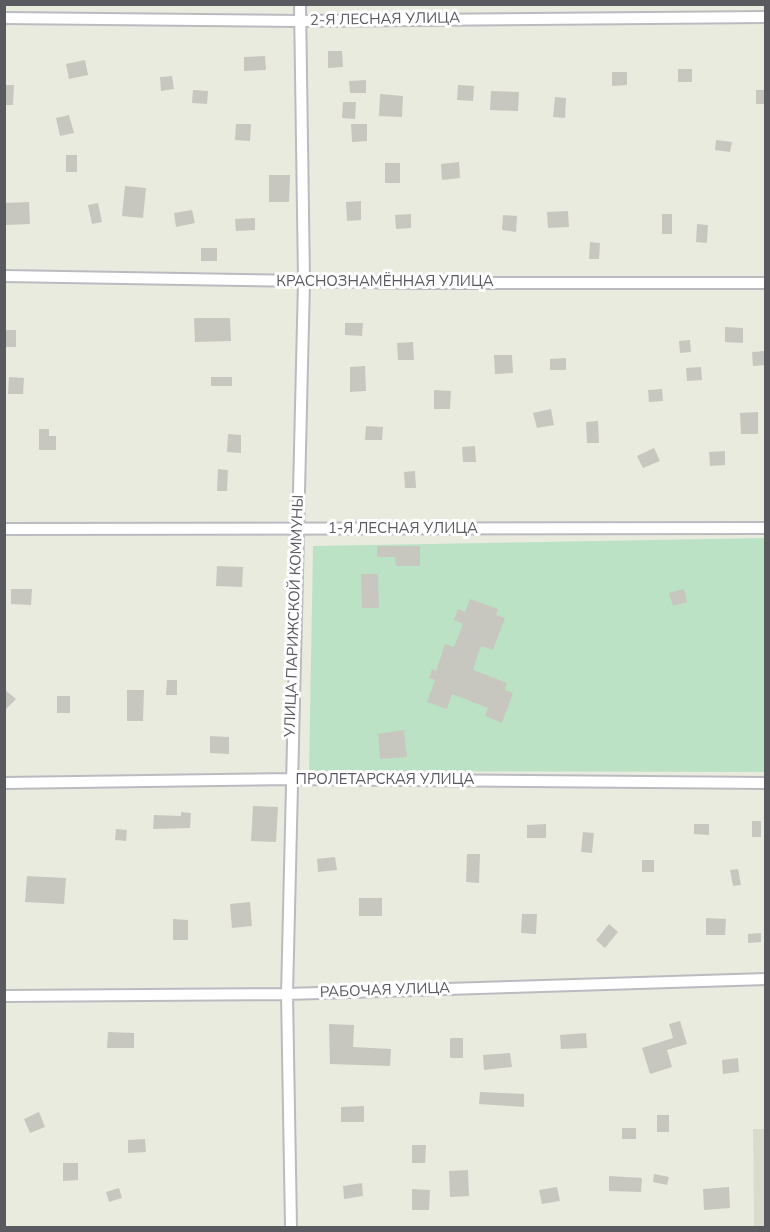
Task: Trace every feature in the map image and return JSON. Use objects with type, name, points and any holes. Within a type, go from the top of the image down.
[{"type":"street","name":"УЛИЦА ПАРИЖСКОЙ КОММУНЫ","points":[[291,1227],[287,994],[290,779],[304,281],[300,4]]},
{"type":"street","name":"2-Я ЛЕСНАЯ УЛИЦА","points":[[4,18],[300,21],[765,17]]},
{"type":"street","name":"КРАСНОЗНАМЁННАЯ УЛИЦА","points":[[4,276],[304,281],[765,283]]},
{"type":"street","name":"1-Я ЛЕСНАЯ УЛИЦА","points":[[4,529],[765,528]]},
{"type":"street","name":"ПРОЛЕТАРСКАЯ УЛИЦА","points":[[4,783],[290,779],[765,783]]},
{"type":"street","name":"РАБОЧАЯ УЛИЦА","points":[[4,996],[287,994],[765,979]]},
{"type":"shaded area","points":[[753,1129],[765,1129],[765,1227],[754,1227]]},
{"type":"green space","points":[[765,538],[765,772],[309,771],[313,546]]},
{"type":"building","points":[[328,51],[342,51],[343,67],[328,68]]},
{"type":"building","points":[[265,56],[266,70],[244,71],[244,57]]},
{"type":"building","points":[[85,60],[88,75],[69,79],[66,64]]},
{"type":"building","points":[[678,69],[692,69],[692,82],[678,82]]},
{"type":"building","points":[[612,72],[627,72],[627,85],[612,86]]},
{"type":"building","points":[[172,76],[174,89],[161,91],[160,77]]},
{"type":"building","points":[[366,80],[366,93],[350,93],[349,81]]},
{"type":"building","points":[[4,85],[14,85],[13,105],[4,105]]},
{"type":"building","points":[[458,85],[474,86],[473,101],[457,100]]},
{"type":"building","points":[[193,90],[208,91],[207,104],[192,103]]},
{"type":"building","points":[[756,90],[765,90],[765,104],[756,104]]},
{"type":"building","points":[[491,91],[519,92],[518,111],[490,110]]},
{"type":"building","points":[[380,94],[403,96],[402,117],[379,116]]},
{"type":"building","points":[[555,97],[566,98],[565,118],[553,117]]},
{"type":"building","points":[[343,102],[356,102],[355,119],[342,118]]},
{"type":"building","points":[[69,115],[74,133],[60,136],[56,118]]},
{"type":"building","points":[[236,124],[251,124],[250,141],[235,140]]},
{"type":"building","points":[[351,124],[367,124],[367,141],[352,142]]},
{"type":"building","points":[[716,140],[732,142],[730,152],[715,150]]},
{"type":"building","points":[[66,155],[77,155],[77,172],[66,172]]},
{"type":"building","points":[[459,162],[460,178],[442,180],[441,164]]},
{"type":"building","points":[[385,163],[400,163],[400,183],[385,183]]},
{"type":"building","points":[[269,175],[290,175],[289,202],[269,202]]},
{"type":"building","points":[[125,186],[146,188],[143,218],[122,216]]},
{"type":"building","points":[[361,201],[361,220],[347,221],[346,202]]},
{"type":"building","points":[[29,202],[30,224],[5,225],[4,203]]},
{"type":"building","points":[[98,203],[102,222],[92,224],[88,205]]},
{"type":"building","points":[[192,210],[195,223],[176,227],[174,213]]},
{"type":"building","points":[[568,211],[569,227],[548,228],[547,212]]},
{"type":"building","points":[[411,214],[411,228],[396,229],[395,215]]},
{"type":"building","points":[[662,214],[672,214],[672,234],[662,234]]},
{"type":"building","points":[[503,215],[517,216],[516,232],[502,230]]},
{"type":"building","points":[[255,218],[255,230],[236,231],[235,219]]},
{"type":"building","points":[[697,224],[708,225],[707,243],[696,242]]},
{"type":"building","points":[[590,242],[600,243],[599,259],[589,259]]},
{"type":"building","points":[[201,248],[217,248],[217,261],[201,261]]},
{"type":"building","points":[[194,318],[230,318],[231,341],[195,342]]},
{"type":"building","points":[[345,323],[363,323],[362,336],[345,335]]},
{"type":"building","points":[[725,327],[743,328],[743,343],[725,342]]},
{"type":"building","points":[[4,330],[16,330],[16,347],[4,347]]},
{"type":"building","points":[[690,340],[691,352],[680,353],[679,341]]},
{"type":"building","points":[[413,342],[414,360],[398,360],[397,343]]},
{"type":"building","points":[[765,351],[765,365],[753,366],[752,352]]},
{"type":"building","points":[[494,355],[512,355],[513,373],[495,374]]},
{"type":"building","points":[[566,358],[566,370],[550,370],[550,359]]},
{"type":"building","points":[[365,366],[366,391],[350,392],[350,367]]},
{"type":"building","points":[[701,367],[702,380],[687,381],[686,368]]},
{"type":"building","points":[[9,377],[24,378],[23,394],[8,394]]},
{"type":"building","points":[[211,377],[232,377],[232,386],[211,386]]},
{"type":"building","points":[[662,389],[663,401],[649,402],[648,390]]},
{"type":"building","points":[[434,390],[451,391],[450,409],[434,409]]},
{"type":"building","points":[[551,409],[554,425],[537,428],[533,413]]},
{"type":"building","points":[[758,412],[758,434],[741,434],[740,413]]},
{"type":"building","points":[[598,421],[599,443],[587,443],[586,422]]},
{"type":"building","points":[[366,426],[383,427],[382,440],[365,440]]},
{"type":"building","points":[[39,429],[49,429],[49,436],[56,436],[56,450],[39,450]]},
{"type":"building","points":[[228,434],[241,435],[241,453],[227,452]]},
{"type":"building","points":[[475,446],[476,462],[463,462],[462,447]]},
{"type":"building","points":[[654,448],[660,461],[643,468],[637,456]]},
{"type":"building","points":[[725,451],[725,465],[710,466],[709,452]]},
{"type":"building","points":[[218,469],[228,470],[227,491],[217,491]]},
{"type":"building","points":[[415,471],[416,488],[405,488],[404,472]]},
{"type":"building","points":[[377,546],[420,546],[420,566],[396,566],[395,557],[377,557]]},
{"type":"building","points":[[217,566],[243,567],[242,587],[216,586]]},
{"type":"building","points":[[361,574],[378,574],[379,608],[362,608]]},
{"type":"building","points":[[11,589],[32,589],[31,605],[11,604]]},
{"type":"building","points":[[684,589],[687,602],[673,606],[669,593]]},
{"type":"building","points":[[470,599],[498,609],[496,615],[505,618],[493,650],[481,646],[473,670],[507,683],[505,690],[513,693],[502,723],[485,716],[488,708],[452,694],[447,709],[427,702],[435,680],[429,678],[432,669],[436,671],[445,644],[454,647],[463,624],[454,620],[458,609],[465,612]]},
{"type":"building","points":[[167,680],[177,680],[177,695],[166,695]]},
{"type":"building","points":[[4,689],[16,699],[4,711]]},
{"type":"building","points":[[127,690],[144,690],[143,721],[127,721]]},
{"type":"building","points":[[57,696],[70,696],[70,713],[57,713]]},
{"type":"building","points":[[404,730],[407,757],[380,759],[378,734]]},
{"type":"building","points":[[210,736],[229,737],[229,754],[210,753]]},
{"type":"building","points":[[253,806],[278,807],[276,842],[251,841]]},
{"type":"building","points":[[181,812],[191,813],[190,828],[153,829],[154,815],[181,816]]},
{"type":"building","points":[[752,821],[761,821],[761,837],[752,837]]},
{"type":"building","points":[[546,824],[546,838],[527,838],[527,825]]},
{"type":"building","points":[[694,824],[709,824],[709,835],[694,834]]},
{"type":"building","points":[[116,829],[127,830],[126,841],[115,840]]},
{"type":"building","points":[[583,832],[594,833],[592,853],[581,852]]},
{"type":"building","points":[[467,854],[480,854],[479,883],[466,882]]},
{"type":"building","points":[[335,857],[337,870],[318,872],[317,859]]},
{"type":"building","points":[[642,860],[654,860],[654,872],[642,872]]},
{"type":"building","points":[[738,869],[741,885],[733,886],[730,870]]},
{"type":"building","points":[[27,876],[66,878],[64,904],[25,902]]},
{"type":"building","points":[[359,898],[382,898],[382,916],[359,916]]},
{"type":"building","points":[[250,902],[252,926],[232,928],[230,904]]},
{"type":"building","points":[[522,914],[537,914],[536,934],[521,933]]},
{"type":"building","points":[[706,918],[726,919],[725,935],[706,935]]},
{"type":"building","points":[[173,919],[188,920],[188,940],[173,940]]},
{"type":"building","points":[[609,924],[618,932],[605,948],[596,940]]},
{"type":"building","points":[[761,933],[761,942],[748,943],[748,934]]},
{"type":"building","points":[[680,1021],[687,1044],[667,1050],[672,1067],[650,1074],[642,1048],[673,1038],[669,1024]]},
{"type":"building","points":[[329,1024],[354,1025],[353,1047],[391,1049],[390,1066],[330,1064]]},
{"type":"building","points":[[108,1032],[134,1033],[134,1048],[107,1048]]},
{"type":"building","points":[[586,1033],[587,1048],[561,1049],[560,1035]]},
{"type":"building","points":[[450,1038],[463,1038],[463,1058],[450,1058]]},
{"type":"building","points":[[510,1053],[512,1067],[484,1070],[483,1055]]},
{"type":"building","points":[[738,1058],[739,1072],[723,1074],[722,1060]]},
{"type":"building","points":[[480,1092],[524,1094],[524,1107],[479,1104]]},
{"type":"building","points":[[364,1106],[364,1122],[341,1122],[341,1107]]},
{"type":"building","points":[[39,1112],[45,1127],[30,1133],[24,1119]]},
{"type":"building","points":[[657,1115],[669,1115],[669,1132],[657,1132]]},
{"type":"building","points":[[622,1128],[636,1128],[636,1139],[622,1139]]},
{"type":"building","points":[[145,1139],[146,1152],[128,1153],[128,1140]]},
{"type":"building","points":[[412,1145],[426,1145],[425,1163],[412,1163]]},
{"type":"building","points":[[63,1163],[78,1163],[78,1180],[63,1181]]},
{"type":"building","points":[[468,1170],[469,1196],[450,1197],[449,1171]]},
{"type":"building","points":[[654,1174],[669,1177],[667,1185],[653,1182]]},
{"type":"building","points":[[609,1176],[642,1178],[641,1192],[609,1191]]},
{"type":"building","points":[[362,1183],[363,1196],[344,1199],[343,1186]]},
{"type":"building","points":[[557,1187],[560,1201],[542,1204],[539,1190]]},
{"type":"building","points":[[729,1187],[730,1208],[704,1210],[703,1189]]},
{"type":"building","points":[[119,1188],[122,1198],[109,1202],[106,1192]]},
{"type":"building","points":[[412,1189],[430,1190],[429,1210],[412,1210]]}]
